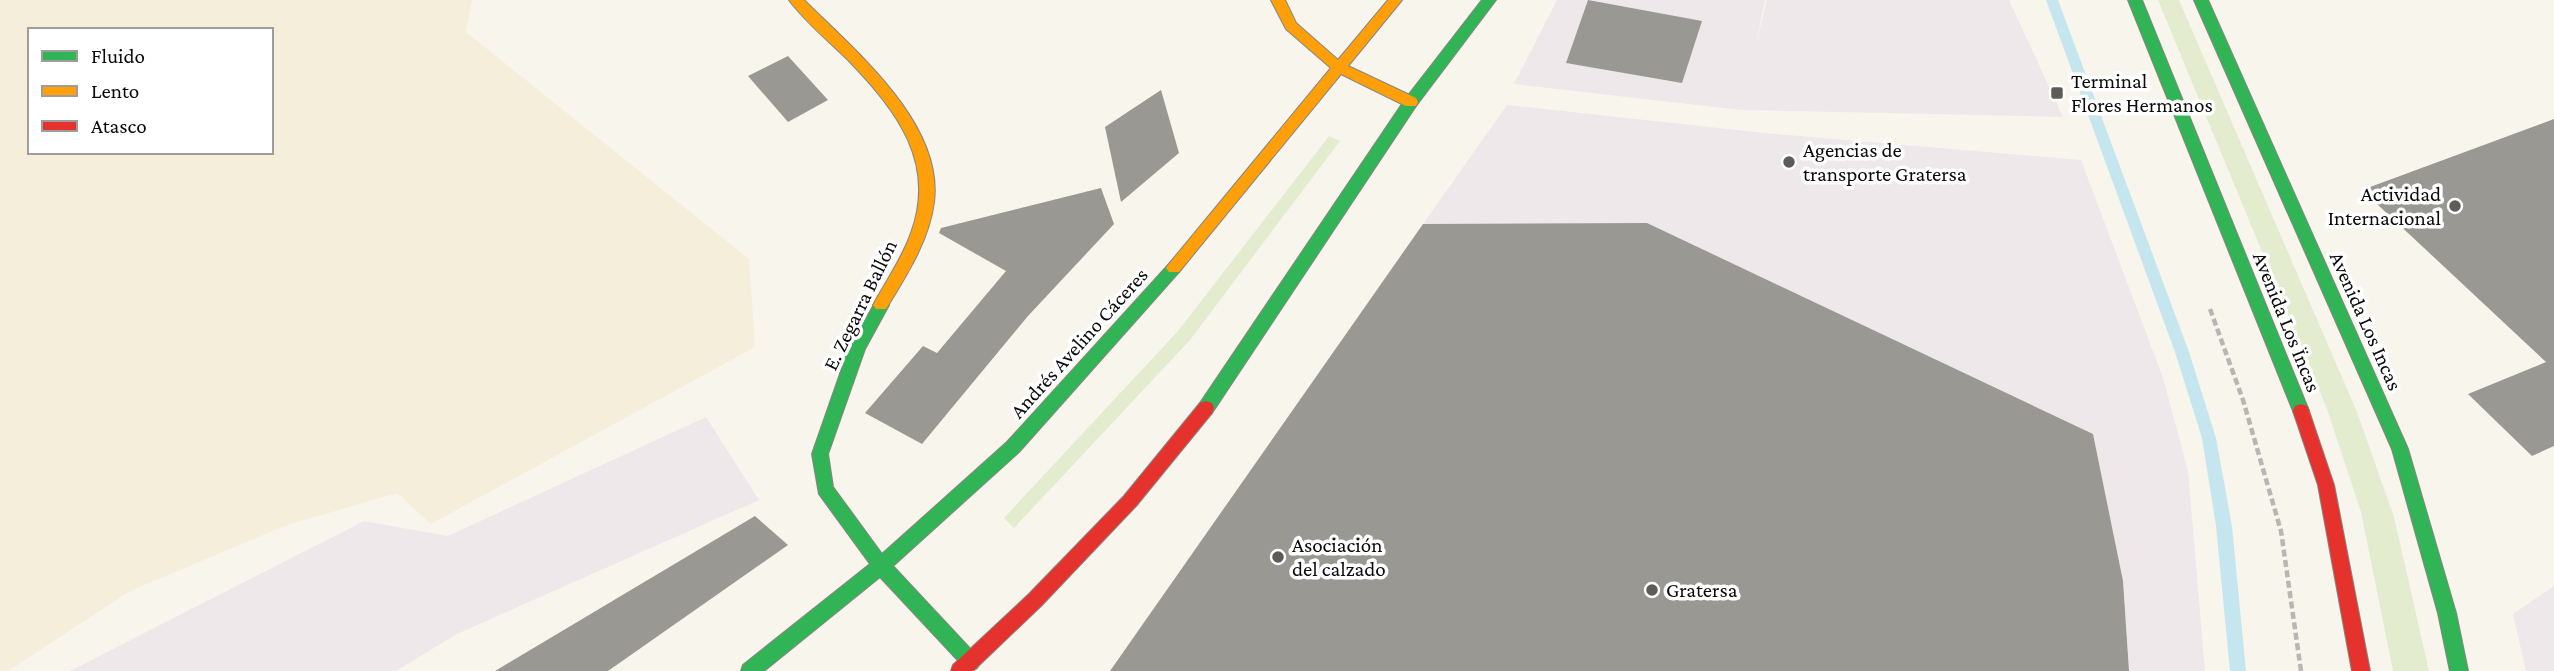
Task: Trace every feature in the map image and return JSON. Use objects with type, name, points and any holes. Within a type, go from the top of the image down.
[{"type":"main road","name":"E. Zegarra Ballón","points":[[796,0],[893,101],[913,134],[926,164],[928,189],[921,226],[906,261],[857,348],[820,454],[825,489],[881,566],[965,666]]},
{"type":"main road","points":[[1278,0],[1291,26],[1338,67],[1411,102]]},
{"type":"main road","name":"Andrés Avelino Cáceres","points":[[750,671],[881,566],[1013,447],[1139,310],[1395,0]]},
{"type":"main road","points":[[965,666],[1130,501],[1201,415],[1411,102],[1489,0]]},
{"type":"main road","name":"Avenida Los Ïncas","points":[[2135,0],[2299,406],[2321,472],[2352,611],[2361,671]]},
{"type":"main road","name":"Avenida Los Incas","points":[[2201,0],[2400,449],[2447,613],[2459,671]]},
{"type":"path","points":[[2207,301],[2243,400],[2281,531],[2301,671]]},
{"type":"shaded area","points":[[0,0],[472,0],[466,32],[749,259],[755,347],[431,524],[397,493],[287,525],[130,591],[8,671],[0,671]]},
{"type":"shaded area","points":[[1557,0],[1765,0],[1756,44],[1767,0],[2009,0],[2063,117],[1741,110],[1514,84]]},
{"type":"shaded area","points":[[1507,105],[1764,133],[2081,160],[2163,378],[2188,471],[2205,671],[2129,671],[2123,581],[2093,434],[1647,223],[1423,224]]},
{"type":"shaded area","points":[[706,417],[759,500],[457,634],[396,671],[70,671],[364,521],[448,536]]},
{"type":"shaded area","points":[[2554,586],[2554,671],[2526,671],[2513,614]]},
{"type":"green space","points":[[2158,0],[2179,0],[2357,412],[2394,517],[2429,671],[2393,671],[2361,512],[2327,409]]},
{"type":"green space","points":[[1329,136],[1340,141],[1190,340],[1014,528],[1004,518],[1178,331]]},
{"type":"building","points":[[1588,0],[1702,21],[1682,83],[1566,63]]},
{"type":"building","points":[[788,56],[828,100],[788,122],[748,76]]},
{"type":"building","points":[[1161,90],[1179,153],[1121,202],[1105,127]]},
{"type":"building","points":[[2554,119],[2554,446],[2532,456],[2468,394],[2546,362],[2362,190]]},
{"type":"building","points":[[1101,188],[1114,224],[1028,316],[922,444],[865,413],[923,346],[937,353],[1006,271],[939,233],[941,228]]},
{"type":"building","points":[[1647,223],[2093,434],[2123,581],[2129,671],[1110,671],[1423,224]]},
{"type":"building","points":[[755,516],[788,545],[608,671],[495,671]]},
{"type":"waterway","points":[[2052,0],[2182,352],[2209,438],[2224,526],[2238,671]]},
{"type":"traffic: fast","points":[[1206,408],[1411,102],[1489,0]]},
{"type":"traffic: fast","points":[[2135,0],[2301,411]]},
{"type":"traffic: fast","points":[[2201,0],[2400,449],[2447,613],[2459,671]]},
{"type":"traffic: fast","points":[[750,671],[881,566],[1013,447],[1174,268]]},
{"type":"traffic: fast","points":[[881,305],[857,348],[820,454],[825,489],[881,566],[971,662]]},
{"type":"traffic: slow","points":[[796,0],[879,85],[914,136],[924,162],[928,188],[923,219],[912,249],[881,305]]},
{"type":"traffic: slow","points":[[1278,0],[1291,26],[1338,67],[1411,102]]},
{"type":"traffic: slow","points":[[1174,268],[1395,0]]},
{"type":"traffic: jam","points":[[960,671],[1035,600],[1130,501],[1206,408]]},
{"type":"traffic: jam","points":[[2301,411],[2326,485],[2361,671]]},
{"type":"place","name":"Terminal Flores Hermanos","points":[[2057,93]]},
{"type":"place","name":"Agencias de transporte Gratersa","points":[[1789,162]]},
{"type":"place","name":"Actividad Internacional","points":[[2455,206]]},
{"type":"place","name":"Asociación del calzado","points":[[1278,557]]},
{"type":"place","name":"Gratersa","points":[[1652,590]]}]
